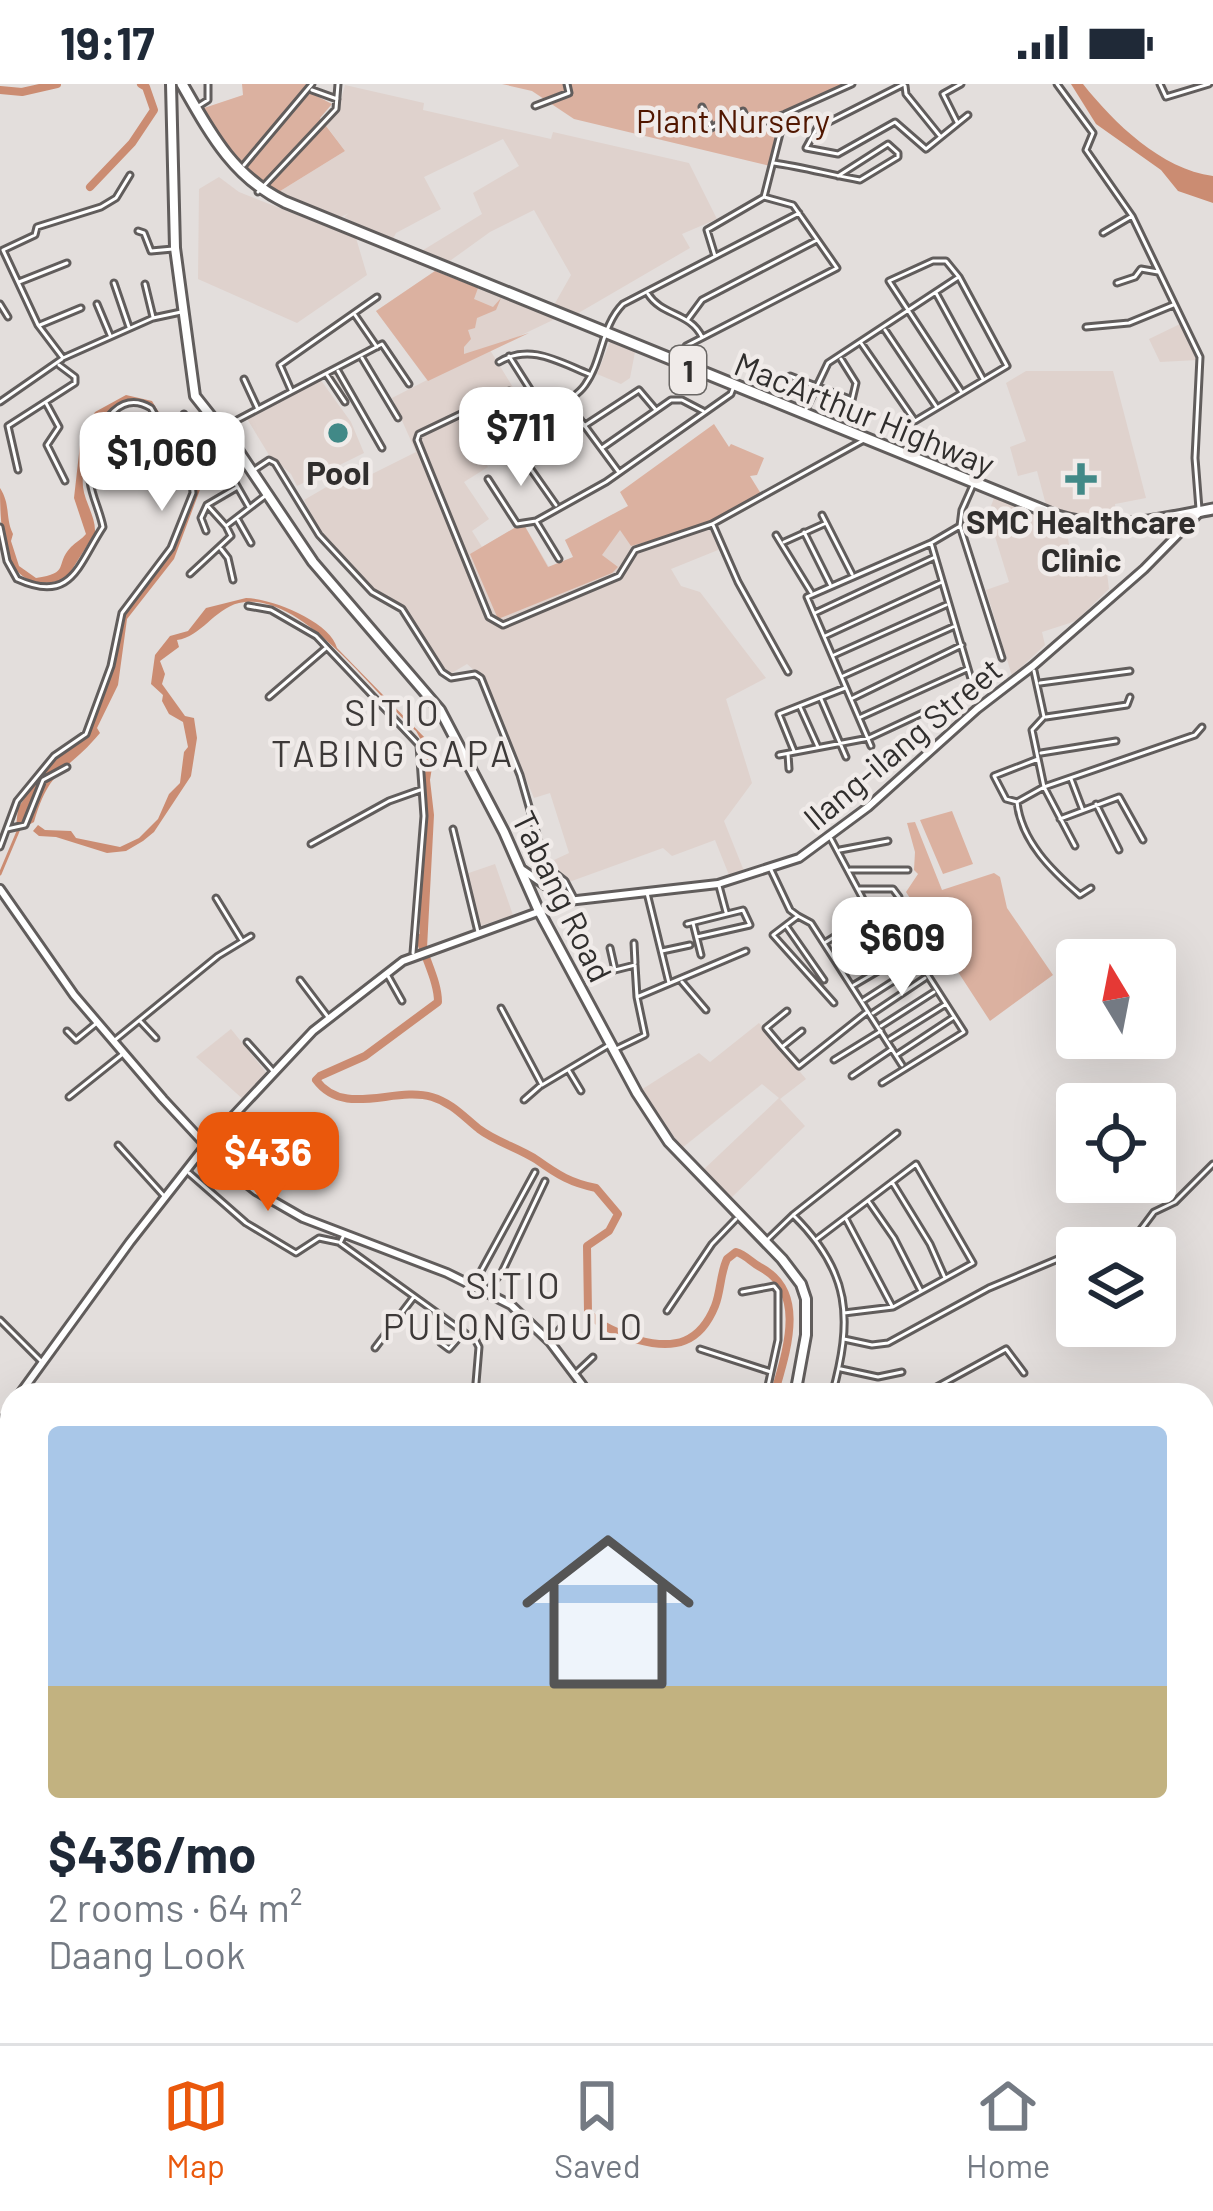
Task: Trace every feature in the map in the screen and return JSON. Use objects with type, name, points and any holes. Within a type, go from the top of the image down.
[{"type":"highway","name":"MacArthur Highway","points":[[182,84],[238,173],[285,202],[1058,516],[1124,525],[1213,511]]},
{"type":"main road","name":"Tabang Road","points":[[171,84],[175,248],[195,396],[313,562],[440,710],[611,1047],[672,1148],[792,1271],[806,1300],[798,1383]]},
{"type":"street","points":[[196,108],[208,100],[208,84]]},
{"type":"street","points":[[259,190],[336,109],[338,84]]},
{"type":"street","points":[[535,106],[569,93],[568,84]]},
{"type":"street","points":[[702,107],[711,128],[743,111],[750,127],[852,84]]},
{"type":"street","points":[[941,137],[906,94],[905,84],[818,128],[806,148],[840,153],[896,122],[923,150],[941,137],[958,124],[968,115]]},
{"type":"street","points":[[958,124],[943,94],[961,84]]},
{"type":"street","points":[[1057,84],[1093,133],[1086,147],[1093,162],[1132,216],[1201,361],[1195,458],[1199,514]]},
{"type":"street","points":[[1160,84],[1166,97],[1209,84]]},
{"type":"street","points":[[238,173],[311,87],[338,100]]},
{"type":"street","points":[[764,197],[785,114]]},
{"type":"street","points":[[773,163],[838,176],[862,179],[898,153],[888,144],[838,176]]},
{"type":"street","points":[[63,358],[38,325],[3,250],[35,235],[37,227],[101,207],[116,198],[130,175]]},
{"type":"street","points":[[678,364],[686,346],[837,268],[801,212],[764,197],[706,230],[715,256]]},
{"type":"street","points":[[544,413],[575,395],[623,304],[801,212]]},
{"type":"street","points":[[1103,233],[1132,216]]},
{"type":"street","points":[[138,231],[152,250],[175,248]]},
{"type":"street","points":[[688,319],[702,300],[819,239]]},
{"type":"street","points":[[861,343],[915,421],[1007,366],[946,261],[889,281],[962,391]]},
{"type":"street","points":[[18,283],[67,263]]},
{"type":"street","points":[[0,273],[10,267]]},
{"type":"street","points":[[1117,283],[1135,277],[1141,269],[1160,272]]},
{"type":"street","points":[[804,415],[828,362],[959,277]]},
{"type":"street","points":[[114,283],[130,328]]},
{"type":"street","points":[[145,284],[153,318]]},
{"type":"street","points":[[935,292],[983,379]]},
{"type":"street","points":[[647,293],[656,307],[688,319],[702,337]]},
{"type":"street","points":[[292,392],[280,365],[377,297]]},
{"type":"street","points":[[0,304],[8,317]]},
{"type":"street","points":[[97,304],[110,336]]},
{"type":"street","points":[[1086,327],[1129,323],[1174,304]]},
{"type":"street","points":[[38,325],[81,308]]},
{"type":"street","points":[[0,402],[63,358],[153,318],[182,311]]},
{"type":"street","points":[[354,314],[377,347]]},
{"type":"street","points":[[884,328],[936,406]]},
{"type":"street","points":[[220,429],[382,344],[409,384]]},
{"type":"street","points":[[499,362],[533,352],[590,374]]},
{"type":"street","points":[[509,356],[566,446]]},
{"type":"street","points":[[361,357],[398,418]]},
{"type":"street","points":[[790,376],[852,400],[856,382],[840,357]]},
{"type":"street","points":[[18,470],[8,426],[76,380],[59,365]]},
{"type":"street","points":[[336,368],[382,448]]},
{"type":"street","points":[[326,374],[345,402]]},
{"type":"street","points":[[244,379],[258,409]]},
{"type":"street","points":[[488,479],[517,524],[536,521],[619,472],[734,386]]},
{"type":"street","points":[[584,426],[639,390],[656,410]]},
{"type":"street","points":[[509,391],[418,434],[417,440],[489,616],[503,625],[619,576],[634,550],[712,524],[862,439]]},
{"type":"street","points":[[602,448],[676,399],[705,412]]},
{"type":"street","points":[[0,527],[17,579],[47,587],[75,577],[84,554],[104,527],[89,476],[98,432],[119,407],[139,401],[151,408],[193,478],[193,493],[165,559],[122,613],[111,666],[86,734],[40,770],[17,801],[0,847]]},
{"type":"street","points":[[45,402],[59,428],[47,445],[65,481]]},
{"type":"street","points":[[184,414],[221,458],[249,507]]},
{"type":"street","points":[[576,414],[619,472]]},
{"type":"street","points":[[515,448],[557,507]]},
{"type":"street","points":[[252,472],[269,460],[275,464],[319,535],[372,592],[402,609],[442,672],[451,678],[475,674],[481,679],[520,776],[545,866],[565,881],[572,900]]},
{"type":"street","points":[[973,484],[960,526],[1002,658]]},
{"type":"street","points":[[206,530],[201,518],[207,505],[238,487]]},
{"type":"street","points":[[226,526],[267,495]]},
{"type":"street","points":[[190,574],[231,536],[207,505]]},
{"type":"street","name":"Ilang-ilang Street","points":[[28,1383],[206,1145],[330,1018],[387,974],[415,954],[538,909],[572,900],[718,884],[771,870],[830,838],[1033,666],[1199,514]]},
{"type":"street","points":[[822,515],[852,576]]},
{"type":"street","points":[[237,519],[251,543]]},
{"type":"street","points":[[536,521],[559,559]]},
{"type":"street","points":[[782,543],[826,523]]},
{"type":"street","points":[[712,524],[788,672]]},
{"type":"street","points":[[871,746],[807,597],[960,526]]},
{"type":"street","points":[[804,532],[831,586]]},
{"type":"street","points":[[776,535],[812,594]]},
{"type":"street","points":[[778,755],[869,738],[972,691],[931,543]]},
{"type":"street","points":[[220,547],[233,580]]},
{"type":"street","points":[[813,613],[935,557]]},
{"type":"street","points":[[863,571],[870,586]]},
{"type":"street","points":[[824,636],[943,582]]},
{"type":"street","points":[[832,656],[950,604]]},
{"type":"street","points":[[248,606],[283,616],[316,636],[419,745],[424,816],[415,954]]},
{"type":"street","points":[[841,676],[956,625]]},
{"type":"street","points":[[851,699],[962,645]]},
{"type":"street","points":[[269,698],[326,648]]},
{"type":"street","points":[[1033,666],[1044,717]]},
{"type":"street","points":[[860,718],[969,668]]},
{"type":"street","points":[[1038,684],[1130,671]]},
{"type":"street","points":[[789,769],[791,752],[779,714],[846,688]]},
{"type":"street","points":[[1075,846],[1044,787],[1032,730],[1044,717],[1127,704],[1130,697]]},
{"type":"street","points":[[820,698],[846,757]]},
{"type":"street","points":[[799,705],[818,748]]},
{"type":"street","points":[[1116,741],[1038,756],[994,776],[1006,799],[1017,802],[1044,787],[1195,735],[1202,727]]},
{"type":"street","points":[[7,830],[25,825],[43,780],[67,767]]},
{"type":"street","points":[[1070,778],[1082,808]]},
{"type":"street","points":[[310,844],[388,801],[422,789]]},
{"type":"street","points":[[1059,820],[1120,797],[1143,840]]},
{"type":"street","points":[[1017,802],[1019,817],[1047,866],[1081,896],[1091,888]]},
{"type":"street","points":[[1096,804],[1119,850]]},
{"type":"street","points":[[453,829],[479,934]]},
{"type":"street","points":[[830,838],[879,929]]},
{"type":"street","points":[[839,850],[888,841]]},
{"type":"street","points":[[519,867],[572,900]]},
{"type":"street","points":[[771,870],[790,910],[812,923],[904,1068]]},
{"type":"street","points":[[848,871],[908,870]]},
{"type":"street","points":[[718,884],[727,914]]},
{"type":"street","points":[[0,889],[98,1022],[206,1145],[256,1191],[303,1218],[486,1291],[524,1313],[582,1383]]},
{"type":"street","points":[[857,889],[893,889],[898,897]]},
{"type":"street","points":[[646,892],[670,986]]},
{"type":"street","points":[[216,898],[242,941]]},
{"type":"street","points":[[698,937],[751,925],[743,910],[690,923],[701,955]]},
{"type":"street","points":[[825,943],[869,915]]},
{"type":"street","points":[[798,916],[773,935],[834,1003]]},
{"type":"street","points":[[834,957],[893,921],[964,1032],[882,1083]]},
{"type":"street","points":[[786,926],[824,980]]},
{"type":"street","points":[[843,972],[902,935]]},
{"type":"street","points":[[115,1040],[251,936]]},
{"type":"street","points":[[524,1100],[568,1070],[645,1035],[634,943]]},
{"type":"street","points":[[661,951],[690,945]]},
{"type":"street","points":[[610,948],[615,970],[635,965]]},
{"type":"street","points":[[637,997],[746,951]]},
{"type":"street","points":[[853,986],[912,951]]},
{"type":"street","points":[[863,1001],[920,964]]},
{"type":"street","points":[[387,974],[402,1001]]},
{"type":"street","points":[[787,1011],[764,1026],[800,1066],[830,1038],[927,976]]},
{"type":"street","points":[[300,980],[330,1018]]},
{"type":"street","points":[[680,980],[706,1010]]},
{"type":"street","points":[[834,1060],[937,990]]},
{"type":"street","points":[[888,1040],[946,1004]]},
{"type":"street","points":[[501,1008],[542,1085]]},
{"type":"street","points":[[896,1055],[954,1017]]},
{"type":"street","points":[[139,1019],[156,1038]]},
{"type":"street","points":[[67,1031],[76,1040],[98,1022]]},
{"type":"street","points":[[782,1047],[802,1031]]},
{"type":"street","points":[[247,1042],[274,1071]]},
{"type":"street","points":[[852,1076],[893,1048]]},
{"type":"street","points":[[69,1097],[125,1052]]},
{"type":"street","points":[[568,1070],[581,1091]]},
{"type":"street","points":[[764,1243],[897,1133]]},
{"type":"street","points":[[118,1145],[166,1198]]},
{"type":"street","points":[[817,1239],[916,1164],[973,1263],[893,1307],[844,1313]]},
{"type":"street","points":[[1143,1227],[1154,1212],[1175,1202],[1213,1164]]},
{"type":"street","points":[[186,1170],[247,1223],[296,1253],[319,1238],[340,1243],[464,1331],[479,1347],[476,1383]]},
{"type":"street","points":[[474,1286],[535,1172]]},
{"type":"street","points":[[891,1180],[945,1278]]},
{"type":"street","points":[[486,1291],[502,1272],[545,1181]]},
{"type":"street","points":[[868,1200],[922,1292]]},
{"type":"street","points":[[793,1215],[817,1239],[839,1275],[844,1339],[835,1383]]},
{"type":"street","points":[[667,1311],[712,1244],[738,1217]]},
{"type":"street","points":[[845,1218],[893,1307]]},
{"type":"street","points":[[340,1243],[345,1234]]},
{"type":"street","points":[[844,1339],[888,1343],[989,1288],[1056,1260]]},
{"type":"street","points":[[742,1292],[774,1286],[778,1291],[778,1340],[770,1383]]},
{"type":"street","points":[[375,1348],[413,1298]]},
{"type":"street","points":[[0,1320],[43,1362]]},
{"type":"street","points":[[550,1342],[566,1322]]},
{"type":"street","points":[[441,1343],[449,1349],[464,1331]]},
{"type":"street","points":[[943,1383],[1006,1348],[1024,1373]]},
{"type":"street","points":[[700,1349],[773,1373]]},
{"type":"street","points":[[575,1373],[593,1358]]},
{"type":"street","points":[[839,1368],[878,1378],[902,1372]]},
{"type":"shaded area","points":[[1071,84],[1083,84],[1109,114],[1157,154],[1213,176],[1213,203],[1178,191],[1161,170],[1096,124]]},
{"type":"shaded area","points":[[345,85],[424,103],[423,110],[551,139],[553,132],[689,163],[717,219],[682,234],[690,248],[575,315],[554,305],[571,275],[534,210],[490,232],[447,263],[420,252],[482,214],[473,193],[519,166],[503,139],[424,177],[441,209],[396,233],[392,241],[344,217],[349,213],[341,217],[277,193],[345,151],[325,124],[339,107]]},
{"type":"shaded area","points":[[219,177],[239,192],[356,238],[367,275],[297,323],[198,279],[199,189]]},
{"type":"shaded area","points":[[435,271],[555,319],[490,350],[535,423],[478,451],[488,467],[464,482],[489,519],[472,531],[482,547],[523,523],[549,567],[574,557],[565,540],[613,514],[711,524],[723,548],[671,569],[681,586],[700,592],[766,678],[726,699],[752,783],[724,821],[746,876],[731,880],[715,840],[672,856],[663,848],[569,882],[562,877],[554,860],[569,853],[550,793],[534,798],[482,677],[467,664],[450,674],[445,670],[403,606],[374,591],[321,532],[304,500],[354,471],[360,480],[416,452],[392,398],[427,380],[376,311]]},
{"type":"shaded area","points":[[1180,324],[1198,360],[1160,362],[1149,339]]},
{"type":"shaded area","points":[[610,342],[635,352],[630,378],[621,384],[597,374]]},
{"type":"shaded area","points":[[1026,371],[1113,371],[1146,498],[1115,504],[1117,521],[1070,515],[1046,505],[1037,471],[1018,476],[1010,447],[1026,441],[1006,383]]},
{"type":"shaded area","points":[[320,379],[351,422],[364,453],[297,486],[269,455],[246,417]]},
{"type":"shaded area","points":[[126,395],[152,401],[183,452],[197,465],[201,487],[174,559],[127,619],[118,685],[97,728],[100,733],[53,780],[34,822],[21,829],[16,827],[18,808],[44,769],[88,733],[110,676],[124,612],[169,554],[194,483],[150,406],[140,400],[113,410],[95,430],[85,457],[83,487],[95,533],[66,579],[45,583],[29,580],[9,558],[0,488],[19,566],[36,578],[54,574],[66,553],[86,534],[74,498],[81,436],[95,412]]},
{"type":"shaded area","points":[[994,498],[1066,526],[1071,557],[1104,548],[1109,589],[1076,621],[1042,632],[1045,645],[1012,676],[986,590],[1009,582],[988,514]]},
{"type":"shaded area","points":[[246,598],[286,608],[313,621],[428,741],[434,755],[430,780],[434,815],[427,948],[419,950],[426,749],[416,731],[334,648],[286,612],[262,603],[230,606],[177,640],[179,647],[160,661],[165,674],[162,684],[185,716],[194,718],[197,738],[191,776],[154,832],[126,851],[107,853],[33,831],[38,825],[45,830],[71,831],[76,838],[120,847],[139,838],[158,819],[169,794],[180,783],[188,747],[183,722],[169,714],[163,695],[151,684],[155,655],[170,636],[188,631],[206,608]]},
{"type":"shaded area","points":[[495,864],[513,915],[480,926],[463,875]]},
{"type":"shaded area","points":[[759,1023],[806,1079],[780,1099],[805,1126],[729,1200],[701,1172],[779,1098],[762,1084],[682,1148],[641,1090],[699,1053],[710,1062]]},
{"type":"shaded area","points":[[231,1029],[268,1075],[245,1101],[196,1057]]},
{"type":"green space","points":[[242,84],[310,84],[309,92],[332,104],[320,118],[345,151],[277,193],[234,156],[201,109],[243,95]]},
{"type":"green space","name":"Plant Nursery","points":[[502,84],[846,84],[783,112],[770,166],[574,119],[532,91]]},
{"type":"green space","points":[[435,271],[478,288],[474,299],[493,307],[501,298],[496,310],[477,318],[475,328],[468,330],[471,339],[464,354],[529,333],[428,381],[376,311]]},
{"type":"green space","points":[[714,424],[729,447],[764,458],[757,475],[750,476],[763,497],[711,524],[631,546],[620,530],[602,555],[618,567],[612,573],[498,619],[470,554],[523,523],[548,567],[573,557],[565,540],[628,506],[620,492]]},
{"type":"green space","points":[[952,811],[973,864],[943,874],[920,820]]},
{"type":"green space","points":[[915,822],[942,890],[994,873],[1000,877],[1007,908],[1053,975],[990,1021],[906,892],[918,874],[907,823]]},
{"type":"waterway","points":[[0,90],[22,92],[57,84]]},
{"type":"waterway","points":[[90,187],[132,143],[154,110],[141,84]]},
{"type":"waterway","points":[[0,874],[19,829]]},
{"type":"waterway","points":[[420,938],[438,1002],[365,1056],[316,1080],[341,1097],[432,1097],[565,1178],[596,1188],[618,1214],[609,1231],[587,1246],[588,1312],[618,1332],[664,1344],[694,1336],[715,1306],[727,1259],[736,1252],[746,1257],[775,1278],[789,1307],[788,1342],[777,1383]]},
{"type":"place","name":"Pool","points":[[338,433]]},
{"type":"place","name":"SMC Healthcare Clinic","points":[[1081,479]]},
{"type":"district","name":"SITIO TABING SAPA","points":[[393,732]]},
{"type":"district","name":"SITIO PULONG DULO","points":[[514,1304]]}]
